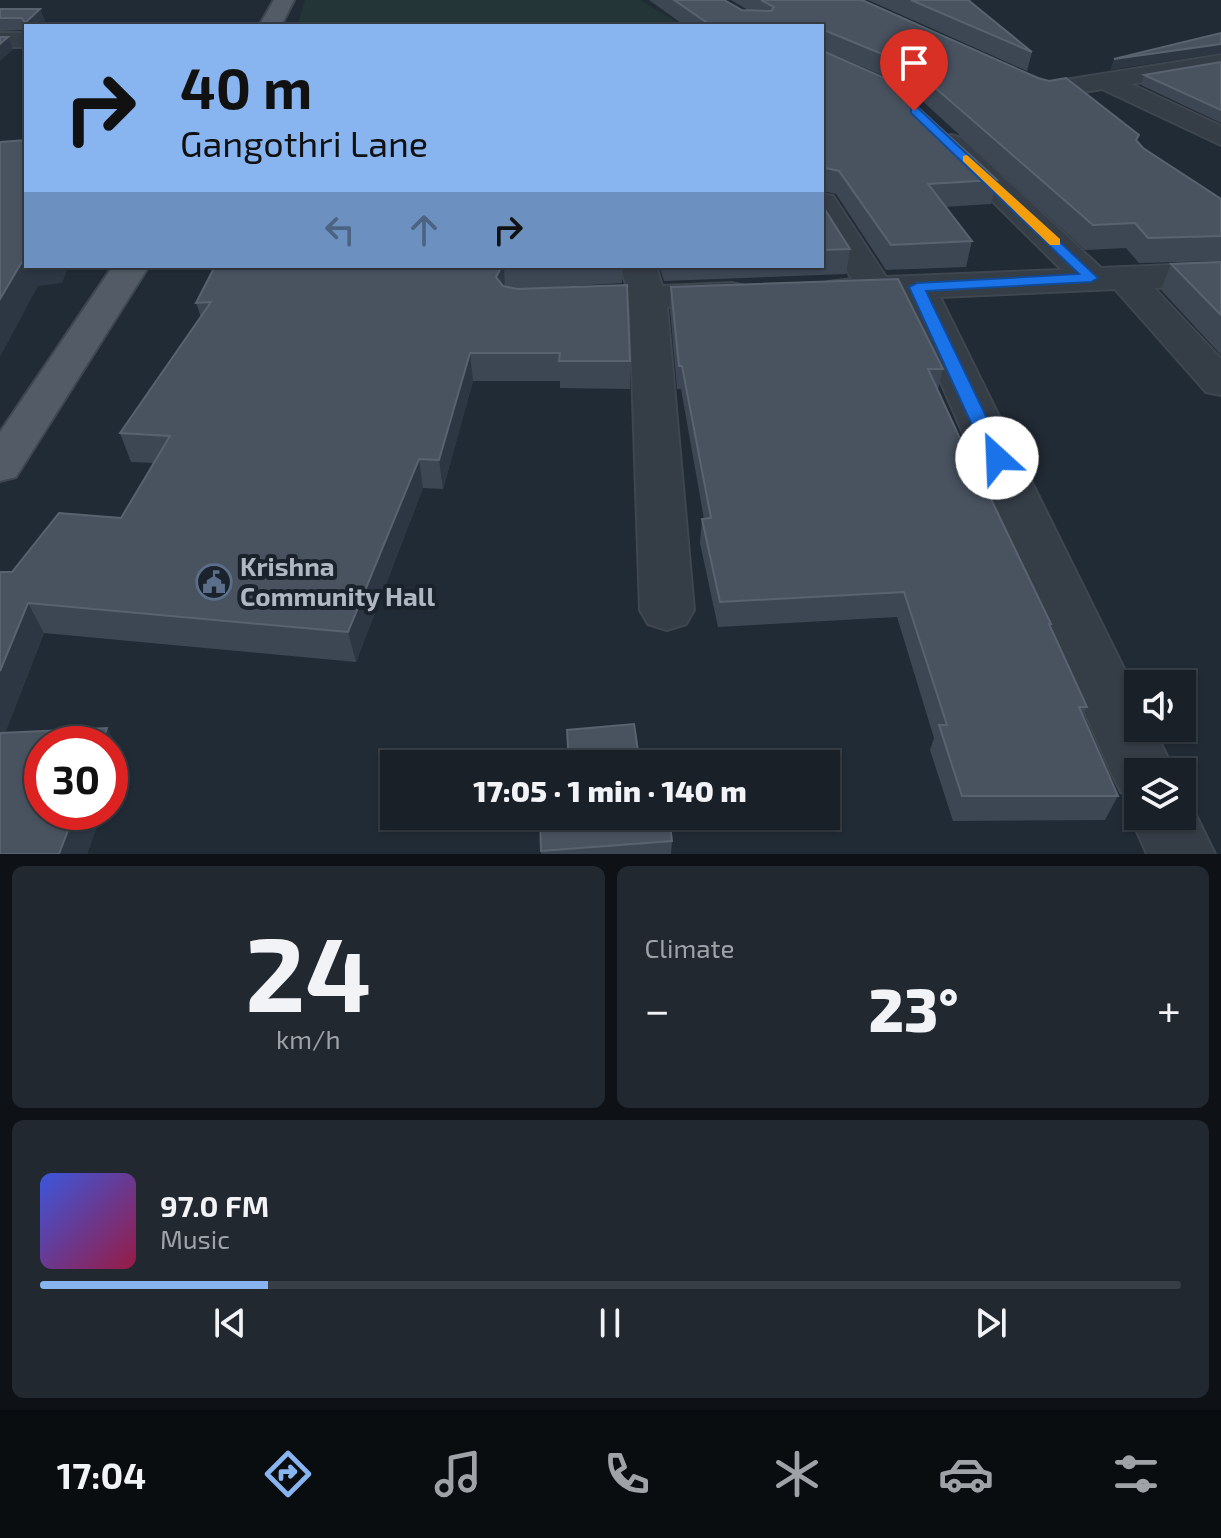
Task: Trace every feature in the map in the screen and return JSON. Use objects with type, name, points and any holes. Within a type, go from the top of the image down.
[{"type":"main road","points":[[271,24],[284,0]]},
{"type":"main road","points":[[0,466],[130,268]]},
{"type":"street","points":[[0,40],[24,40]]},
{"type":"street","points":[[1003,72],[1043,91],[1221,62]]},
{"type":"street","points":[[1107,82],[1221,137]]},
{"type":"street","points":[[1187,121],[1221,116]]},
{"type":"street","points":[[928,123],[1107,277],[1221,383]]},
{"type":"street","points":[[824,205],[896,288],[1136,758]]},
{"type":"street","points":[[533,301],[643,282],[785,292],[1221,274]]},
{"type":"street","points":[[643,282],[667,610]]},
{"type":"street","points":[[1170,830],[1181,854]]},
{"type":"shaded area","points":[[305,0],[640,0],[681,24],[298,24]]},
{"type":"building","points":[[674,0],[724,0],[742,10],[771,11],[774,7],[761,0],[862,0],[1038,78],[1049,81],[1066,78],[1139,135],[1136,140],[1143,148],[1221,199],[1221,236],[1148,238],[1135,223],[1093,225],[909,65],[824,30],[824,24],[709,24]]},
{"type":"building","points":[[911,0],[968,0],[1032,52]]},
{"type":"building","points":[[0,9],[40,9],[25,23],[22,18],[0,18]]},
{"type":"building","points":[[1221,33],[1221,44],[1114,59]]},
{"type":"building","points":[[824,51],[887,79],[997,180],[928,184],[972,241],[891,245],[839,171],[824,170]]},
{"type":"building","points":[[1221,62],[1221,110],[1144,75]]},
{"type":"building","points":[[24,140],[24,258],[0,299],[0,142]]},
{"type":"building","points":[[824,208],[850,249],[824,250]]},
{"type":"building","points":[[1221,262],[1221,315],[1171,264]]},
{"type":"building","points":[[214,268],[501,268],[496,277],[503,286],[517,289],[627,285],[630,361],[559,361],[560,353],[470,353],[439,460],[419,459],[348,632],[28,603],[0,671],[0,572],[12,572],[59,513],[121,518],[170,436],[120,433],[211,302],[196,303]]},
{"type":"building","points":[[898,279],[943,369],[928,369],[986,495],[989,495],[1051,624],[1087,707],[1079,707],[1118,796],[962,796],[939,725],[947,725],[904,592],[720,602],[702,519],[711,518],[682,366],[679,366],[671,287]]},
{"type":"building","points":[[634,724],[638,750],[568,750],[567,730]]},
{"type":"building","points":[[24,732],[24,830],[68,830],[59,854],[0,854],[0,733]]},
{"type":"building","points":[[540,830],[671,830],[672,841],[541,851]]},
{"type":"slow traffic","points":[[967,159],[1055,242]]},
{"type":"place","name":"Krishna Community Hall","points":[[214,582]]},
{"type":"route","points":[[914,111],[1091,278],[917,287],[997,458]]}]
